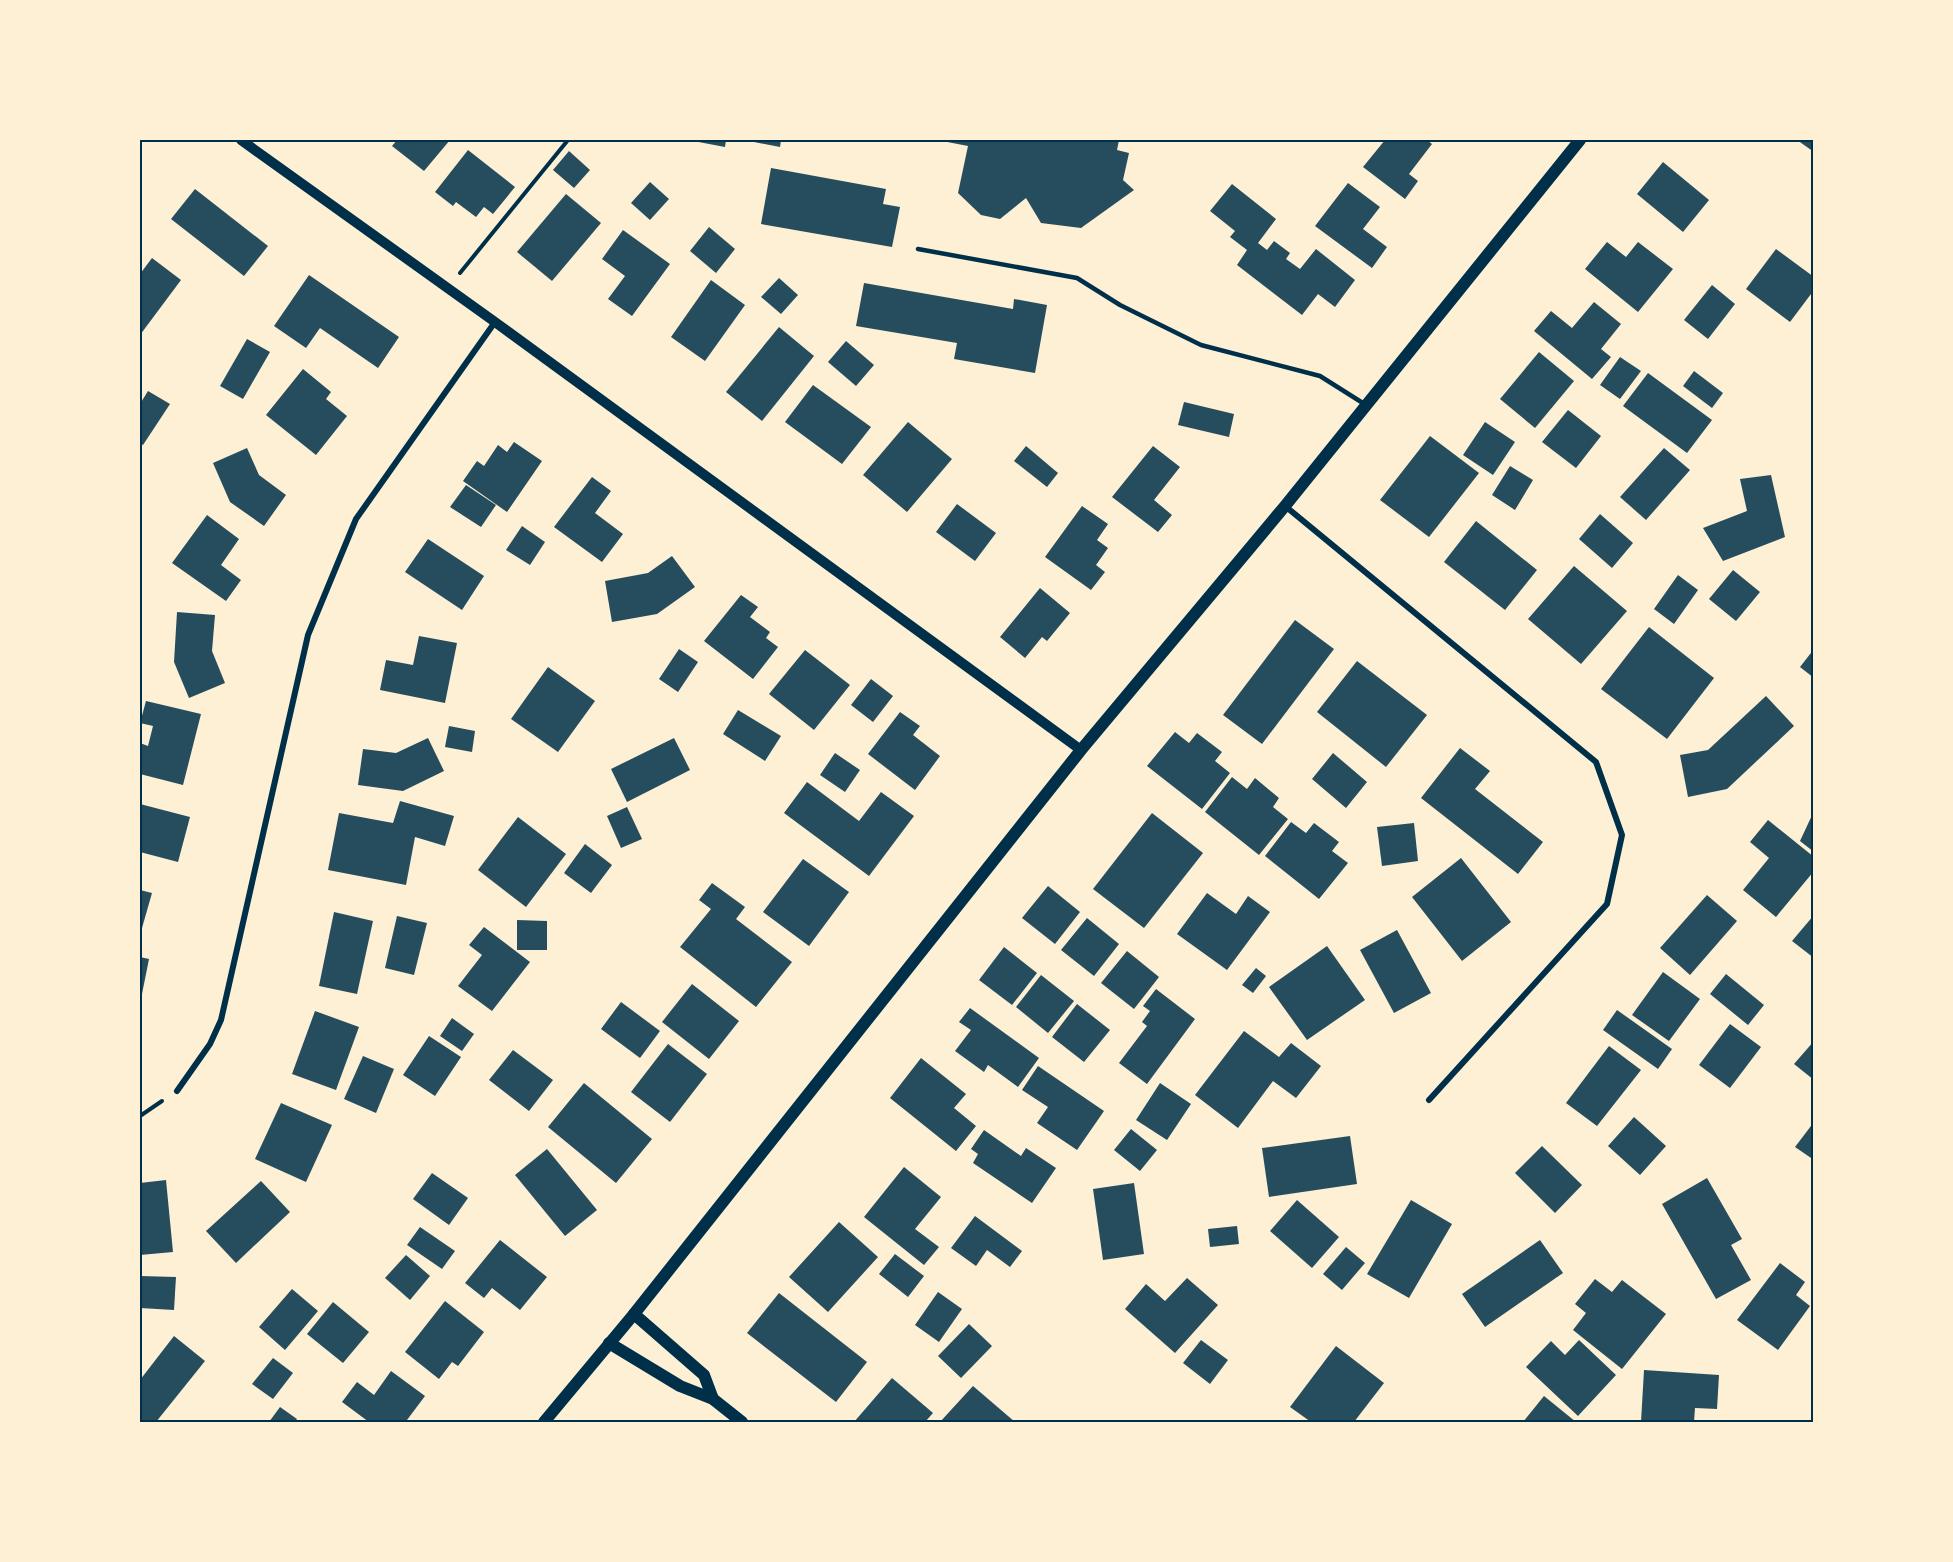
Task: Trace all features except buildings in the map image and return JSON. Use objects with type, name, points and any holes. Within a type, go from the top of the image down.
[{"type":"main road","points":[[544,1422],[634,1314],[1081,750],[1285,506],[1580,140]]},
{"type":"main road","points":[[634,1314],[704,1375],[713,1399]]},
{"type":"main road","points":[[609,1343],[681,1386],[713,1399],[742,1422]]},
{"type":"street","points":[[241,140],[495,321],[1081,750]]},
{"type":"street","points":[[177,1091],[210,1044],[220,1020],[308,635],[356,519],[495,321]]},
{"type":"street","points":[[1285,506],[1596,762],[1622,835],[1607,904],[1429,1100]]},
{"type":"lane","points":[[918,249],[1077,278],[1120,305],[1201,345],[1320,376],[1366,405]]},
{"type":"path","points":[[448,288],[568,140]]},
{"type":"path","points":[[140,1116],[177,1091]]}]
